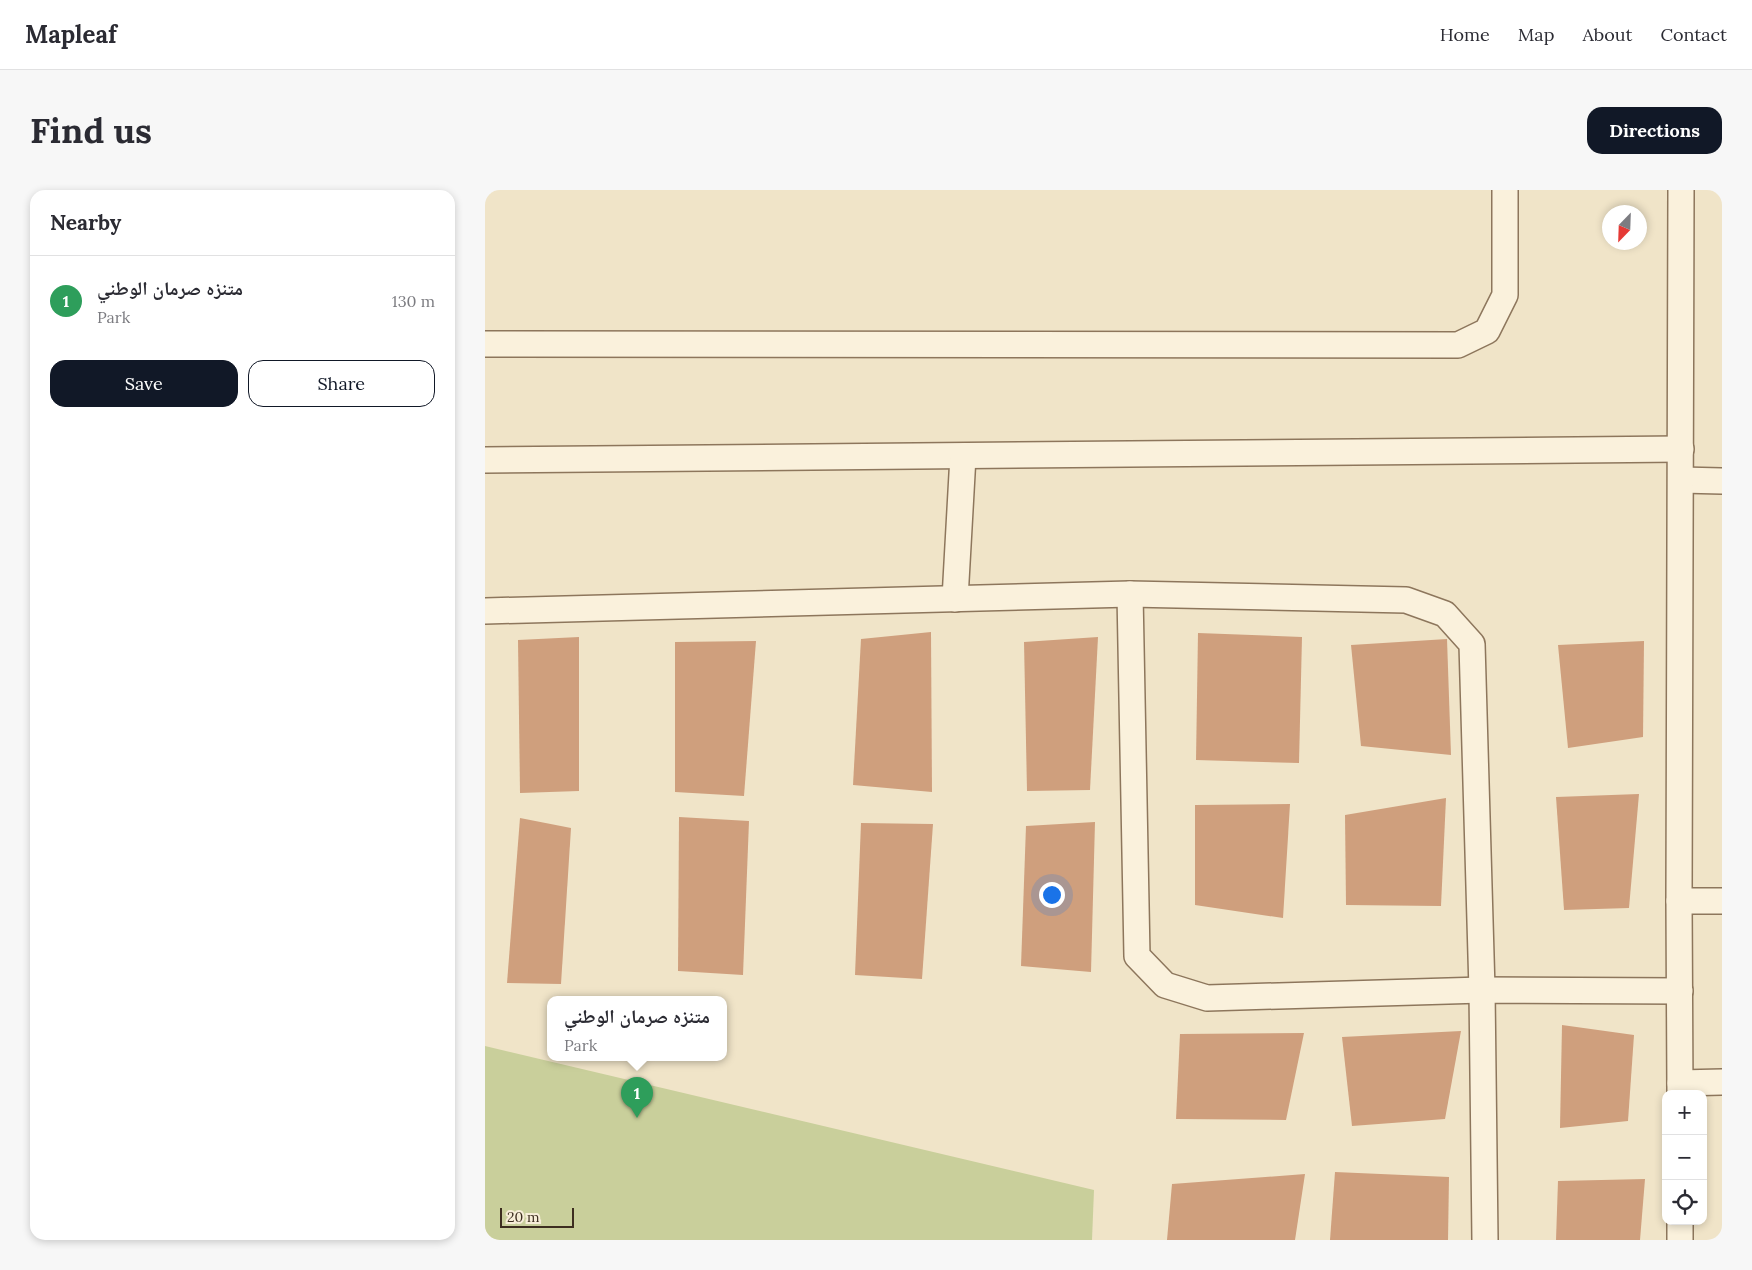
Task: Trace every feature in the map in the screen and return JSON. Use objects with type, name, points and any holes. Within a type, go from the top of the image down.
[{"type":"street","points":[[485,344],[1458,345],[1487,332],[1505,295],[1505,190]]},
{"type":"street","points":[[1681,190],[1679,901],[1681,1088],[1722,1082]]},
{"type":"street","points":[[485,460],[1681,449]]},
{"type":"street","points":[[955,600],[963,456]]},
{"type":"street","points":[[1681,480],[1722,481]]},
{"type":"street","points":[[1130,594],[1137,956],[1165,985],[1207,998],[1482,990],[1679,991]]},
{"type":"street","points":[[485,611],[1130,594],[1406,600],[1445,614],[1472,644],[1482,990],[1485,1240]]},
{"type":"street","points":[[1679,901],[1722,901]]},
{"type":"street","points":[[1680,1225],[1680,1240]]},
{"type":"green space","points":[[485,1046],[1094,1190],[1092,1240],[485,1240]]},
{"type":"building","points":[[931,632],[932,792],[853,785],[861,639]]},
{"type":"building","points":[[1198,633],[1302,637],[1299,763],[1196,760]]},
{"type":"building","points":[[579,637],[579,791],[520,793],[518,640]]},
{"type":"building","points":[[1098,637],[1090,790],[1027,791],[1024,642]]},
{"type":"building","points":[[1447,639],[1451,755],[1361,746],[1351,645]]},
{"type":"building","points":[[756,641],[744,796],[675,792],[675,642]]},
{"type":"building","points":[[1644,641],[1643,737],[1568,748],[1558,645]]},
{"type":"building","points":[[1639,794],[1629,908],[1564,910],[1556,797]]},
{"type":"building","points":[[1446,798],[1441,906],[1346,905],[1345,815]]},
{"type":"building","points":[[1290,804],[1283,918],[1195,905],[1195,805]]},
{"type":"building","points":[[679,817],[749,821],[743,975],[678,971]]},
{"type":"building","points":[[520,818],[571,828],[561,984],[507,983]]},
{"type":"building","points":[[1095,822],[1091,972],[1021,966],[1026,826]]},
{"type":"building","points":[[861,823],[933,824],[922,979],[855,975]]},
{"type":"building","points":[[1562,1025],[1634,1035],[1628,1121],[1560,1128]]},
{"type":"building","points":[[1461,1031],[1445,1119],[1352,1126],[1342,1037]]},
{"type":"building","points":[[1304,1033],[1286,1120],[1176,1119],[1180,1034]]},
{"type":"building","points":[[1335,1172],[1449,1177],[1448,1240],[1330,1240]]},
{"type":"building","points":[[1305,1174],[1295,1240],[1167,1240],[1172,1184]]},
{"type":"building","points":[[1645,1179],[1640,1240],[1556,1240],[1558,1181]]},
{"type":"place","name":"متنزه صرمان الوطني","points":[[637,1118]]}]
